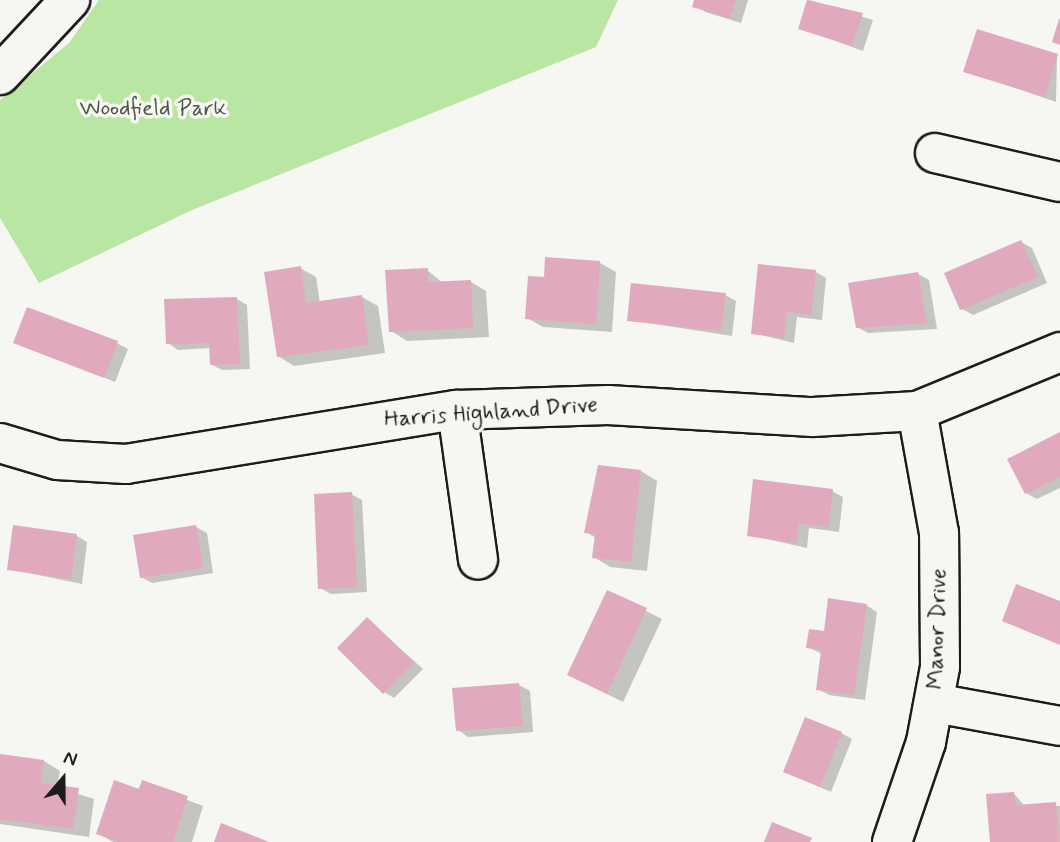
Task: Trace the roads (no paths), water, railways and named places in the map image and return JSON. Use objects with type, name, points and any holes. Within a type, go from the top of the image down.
[{"type":"street","points":[[0,75],[70,0]]},
{"type":"street","points":[[935,153],[1060,182]]},
{"type":"street","name":"Harris Highland Drive","points":[[0,443],[57,460],[126,464],[457,410],[608,404],[814,417],[917,411],[1060,352]]},
{"type":"street","points":[[457,410],[478,560]]},
{"type":"street","name":"Manor Drive","points":[[892,842],[935,703],[943,587],[917,411]]},
{"type":"street","points":[[935,703],[1060,726]]},
{"type":"park label","name":"Woodfield Park","points":[[153,109]]}]
